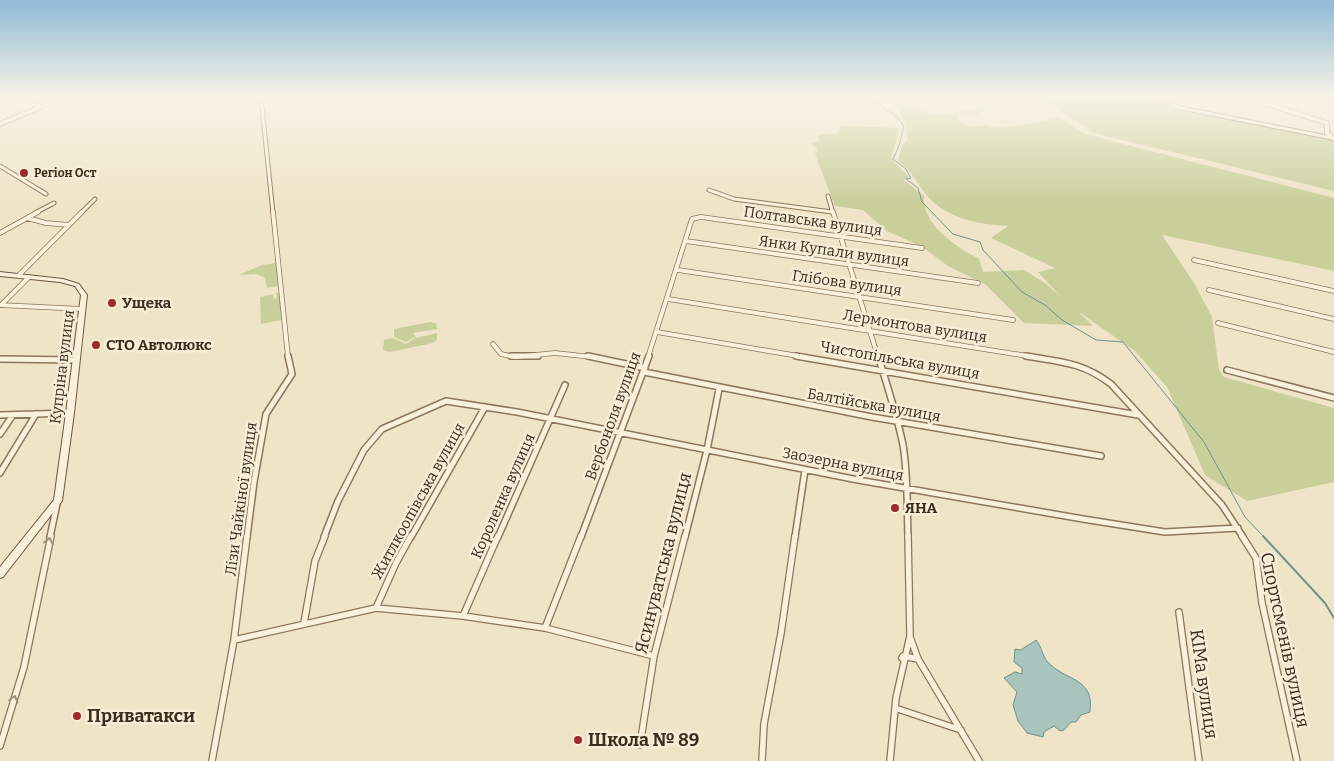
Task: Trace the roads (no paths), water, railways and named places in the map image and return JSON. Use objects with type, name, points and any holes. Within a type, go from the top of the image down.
[{"type":"main road","name":"Купріна вулиця","points":[[0,274],[61,280],[77,285],[84,295],[58,502]]},
{"type":"main road","points":[[0,574],[58,502]]},
{"type":"street","name":"Лізи Чайкіної вулиця","points":[[212,761],[234,640],[254,482],[266,414],[292,374],[289,363],[265,133]]},
{"type":"street","points":[[1305,133],[1333,138]]},
{"type":"street","points":[[0,166],[46,194]]},
{"type":"street","points":[[708,190],[734,199],[832,212]]},
{"type":"street","points":[[828,196],[898,423],[903,447],[907,489],[910,636],[918,660],[979,761]]},
{"type":"street","points":[[18,276],[95,199]]},
{"type":"street","points":[[0,233],[54,202]]},
{"type":"street","name":"Полтавська вулиця","points":[[701,217],[922,248]]},
{"type":"street","name":"Вербоноля вулиця","points":[[545,628],[622,433],[678,270],[692,219],[701,217]]},
{"type":"street","points":[[27,218],[46,223],[69,225]]},
{"type":"street","name":"Янки Купали вулиця","points":[[686,241],[978,283]]},
{"type":"street","points":[[1194,260],[1334,291]]},
{"type":"street","name":"Глібова вулиця","points":[[678,270],[1013,320]]},
{"type":"street","points":[[0,306],[29,277]]},
{"type":"street","points":[[1209,290],[1334,319]]},
{"type":"street","name":"Лермонтова вулиця","points":[[668,299],[1076,364],[1117,388],[1139,415],[1222,505],[1238,528]]},
{"type":"street","points":[[0,306],[82,309]]},
{"type":"street","points":[[1218,323],[1334,352]]},
{"type":"street","name":"Чистопільська вулиця","points":[[657,332],[1139,415]]},
{"type":"street","name":"Балтійська вулиця","points":[[492,344],[501,354],[515,357],[539,356],[555,352],[584,355],[719,389],[898,423],[1101,456]]},
{"type":"street","points":[[0,359],[75,360]]},
{"type":"street","points":[[1227,370],[1334,398]]},
{"type":"street","name":"Короленка вулиця","points":[[463,616],[566,385]]},
{"type":"street","name":"Ясинуватська вулиця","points":[[640,745],[654,656],[707,450],[719,389]]},
{"type":"street","name":"Заозерна вулиця","points":[[304,623],[315,560],[338,501],[364,450],[382,429],[446,400],[907,489],[1165,532],[1238,528]]},
{"type":"street","name":"Житлкоопівська вулиця","points":[[376,608],[396,563],[485,407]]},
{"type":"street","points":[[0,415],[70,413]]},
{"type":"street","points":[[0,473],[36,414]]},
{"type":"street","points":[[0,434],[13,415]]},
{"type":"street","points":[[762,761],[764,724],[805,470]]},
{"type":"street","name":"Купріна вулиця","points":[[0,746],[24,667],[58,502]]},
{"type":"street","name":"Спортсменів вулиця","points":[[1238,528],[1256,558],[1262,603],[1297,761]]},
{"type":"street","points":[[234,640],[376,608],[463,616],[545,628],[654,656]]},
{"type":"street","name":"КІМа вулиця","points":[[1179,612],[1199,761]]},
{"type":"street","points":[[890,761],[891,728],[903,657],[910,636]]},
{"type":"street","points":[[903,657],[918,660]]},
{"type":"street","points":[[891,728],[903,657]]},
{"type":"street","points":[[895,708],[961,730]]},
{"type":"water","points":[[1036,640],[1046,660],[1053,667],[1083,686],[1088,692],[1090,700],[1090,712],[1081,715],[1076,722],[1071,722],[1064,730],[1060,731],[1054,726],[1044,732],[1043,737],[1027,733],[1018,721],[1013,705],[1017,692],[1004,678],[1015,672],[1022,674],[1022,668],[1014,662],[1015,649],[1021,650]]},
{"type":"waterway","points":[[902,133],[893,159],[906,169],[911,178],[906,179],[918,188],[922,202],[953,234],[980,242],[983,250],[1022,292],[1045,305],[1062,320],[1096,340],[1123,342],[1204,442],[1245,517],[1264,537]]},
{"type":"waterway","points":[[1263,536],[1325,603],[1334,618]]},
{"type":"place","name":"Регіон Ост","points":[[24,173]]},
{"type":"place","name":"Ущека","points":[[112,303]]},
{"type":"place","name":"СТО Автолюкс","points":[[96,345]]},
{"type":"place","name":"ЯНА","points":[[895,508]]},
{"type":"place","name":"Приватакси","points":[[77,716]]},
{"type":"place","name":"Школа № 89","points":[[578,740]]}]
